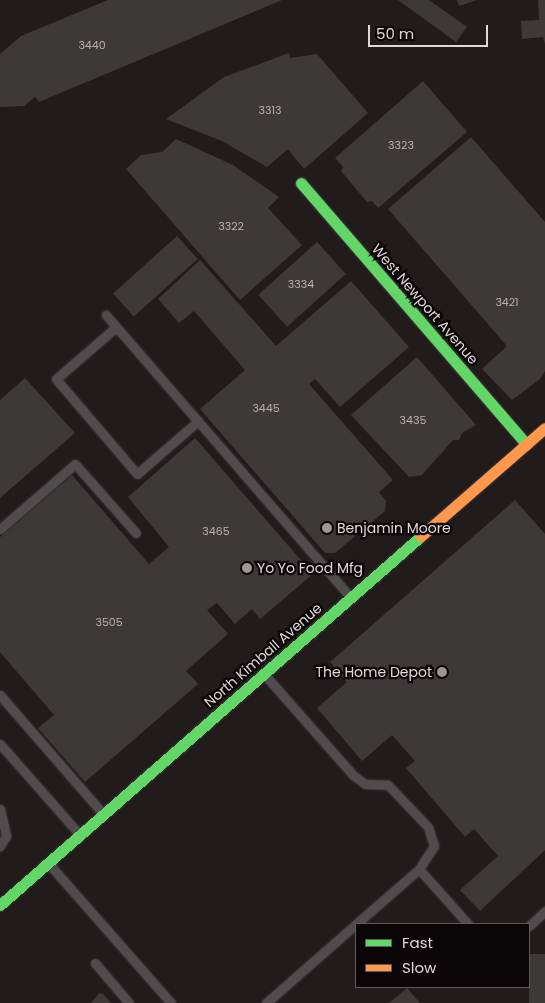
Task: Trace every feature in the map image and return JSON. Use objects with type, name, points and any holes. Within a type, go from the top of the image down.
[{"type":"street","name":"West Newport Avenue","points":[[301,183],[526,444]]},
{"type":"street","name":"North Kimball Avenue","points":[[0,905],[545,428]]},
{"type":"lane","points":[[106,315],[351,598]]},
{"type":"lane","points":[[116,327],[56,379],[137,474],[198,421]]},
{"type":"lane","points":[[0,529],[75,464],[136,533]]},
{"type":"lane","points":[[264,674],[353,776],[365,784],[388,785],[397,791],[428,828],[434,846],[419,869],[357,923]]},
{"type":"lane","points":[[0,695],[104,814]]},
{"type":"lane","points":[[0,744],[80,835]]},
{"type":"lane","points":[[0,809],[6,836],[0,846]]},
{"type":"lane","points":[[48,863],[171,1003]]},
{"type":"lane","points":[[419,869],[467,923]]},
{"type":"lane","points":[[530,925],[545,911]]},
{"type":"lane","points":[[266,1003],[355,925]]},
{"type":"lane","points":[[95,963],[130,1003]]},
{"type":"building","points":[[108,0],[282,0],[39,102],[35,97],[24,106],[0,107],[0,54],[21,36]]},
{"type":"building","points":[[398,0],[429,0],[467,27],[456,42]]},
{"type":"building","points":[[457,0],[477,0],[459,6]]},
{"type":"building","points":[[538,0],[545,0],[545,44],[543,37],[522,39],[521,21],[539,20]]},
{"type":"building","points":[[289,53],[290,58],[317,54],[368,113],[304,169],[288,149],[267,167],[222,141],[166,119],[224,77]]},
{"type":"building","points":[[423,81],[467,132],[378,208],[372,201],[367,202],[341,171],[343,167],[335,158]]},
{"type":"building","points":[[471,137],[545,222],[545,371],[540,379],[512,400],[482,369],[507,346],[388,209]]},
{"type":"building","points":[[176,139],[233,165],[279,197],[268,208],[302,245],[240,300],[126,169],[141,155],[162,152]]},
{"type":"building","points":[[177,236],[198,259],[134,317],[113,294]]},
{"type":"building","points":[[317,242],[346,274],[287,327],[258,295]]},
{"type":"building","points":[[200,260],[276,346],[351,281],[409,347],[340,407],[315,379],[309,384],[393,480],[379,492],[386,501],[385,511],[335,553],[325,553],[200,409],[245,370],[194,311],[179,323],[158,299]]},
{"type":"building","points":[[417,357],[476,425],[462,433],[459,440],[453,440],[422,475],[409,477],[351,415]]},
{"type":"building","points":[[25,378],[75,433],[0,498],[0,400]]},
{"type":"building","points":[[195,438],[313,574],[260,619],[252,609],[235,624],[217,603],[207,610],[228,634],[186,671],[198,684],[85,782],[38,728],[54,715],[0,652],[0,537],[72,475],[149,564],[169,547],[128,497]]},
{"type":"building","name":"The Home Depot","points":[[515,500],[545,534],[545,850],[480,911],[460,890],[498,856],[474,829],[465,837],[406,768],[415,761],[392,735],[362,761],[317,708],[347,682],[330,662]]},
{"type":"building","points":[[530,954],[545,954],[545,1003],[529,1003]]},
{"type":"building","points":[[407,988],[420,1003],[389,1003]]},
{"type":"building","points":[[99,993],[103,994],[111,1003],[91,1003]]},
{"type":"traffic: fast","points":[[301,183],[526,444]]},
{"type":"traffic: fast","points":[[0,905],[421,536]]},
{"type":"traffic: slow","points":[[421,536],[545,428]]},
{"type":"place","name":"Benjamin Moore","points":[[327,528]]},
{"type":"place","name":"Yo Yo Food Mfg","points":[[247,568]]},
{"type":"place","name":"The Home Depot","points":[[442,672]]}]
